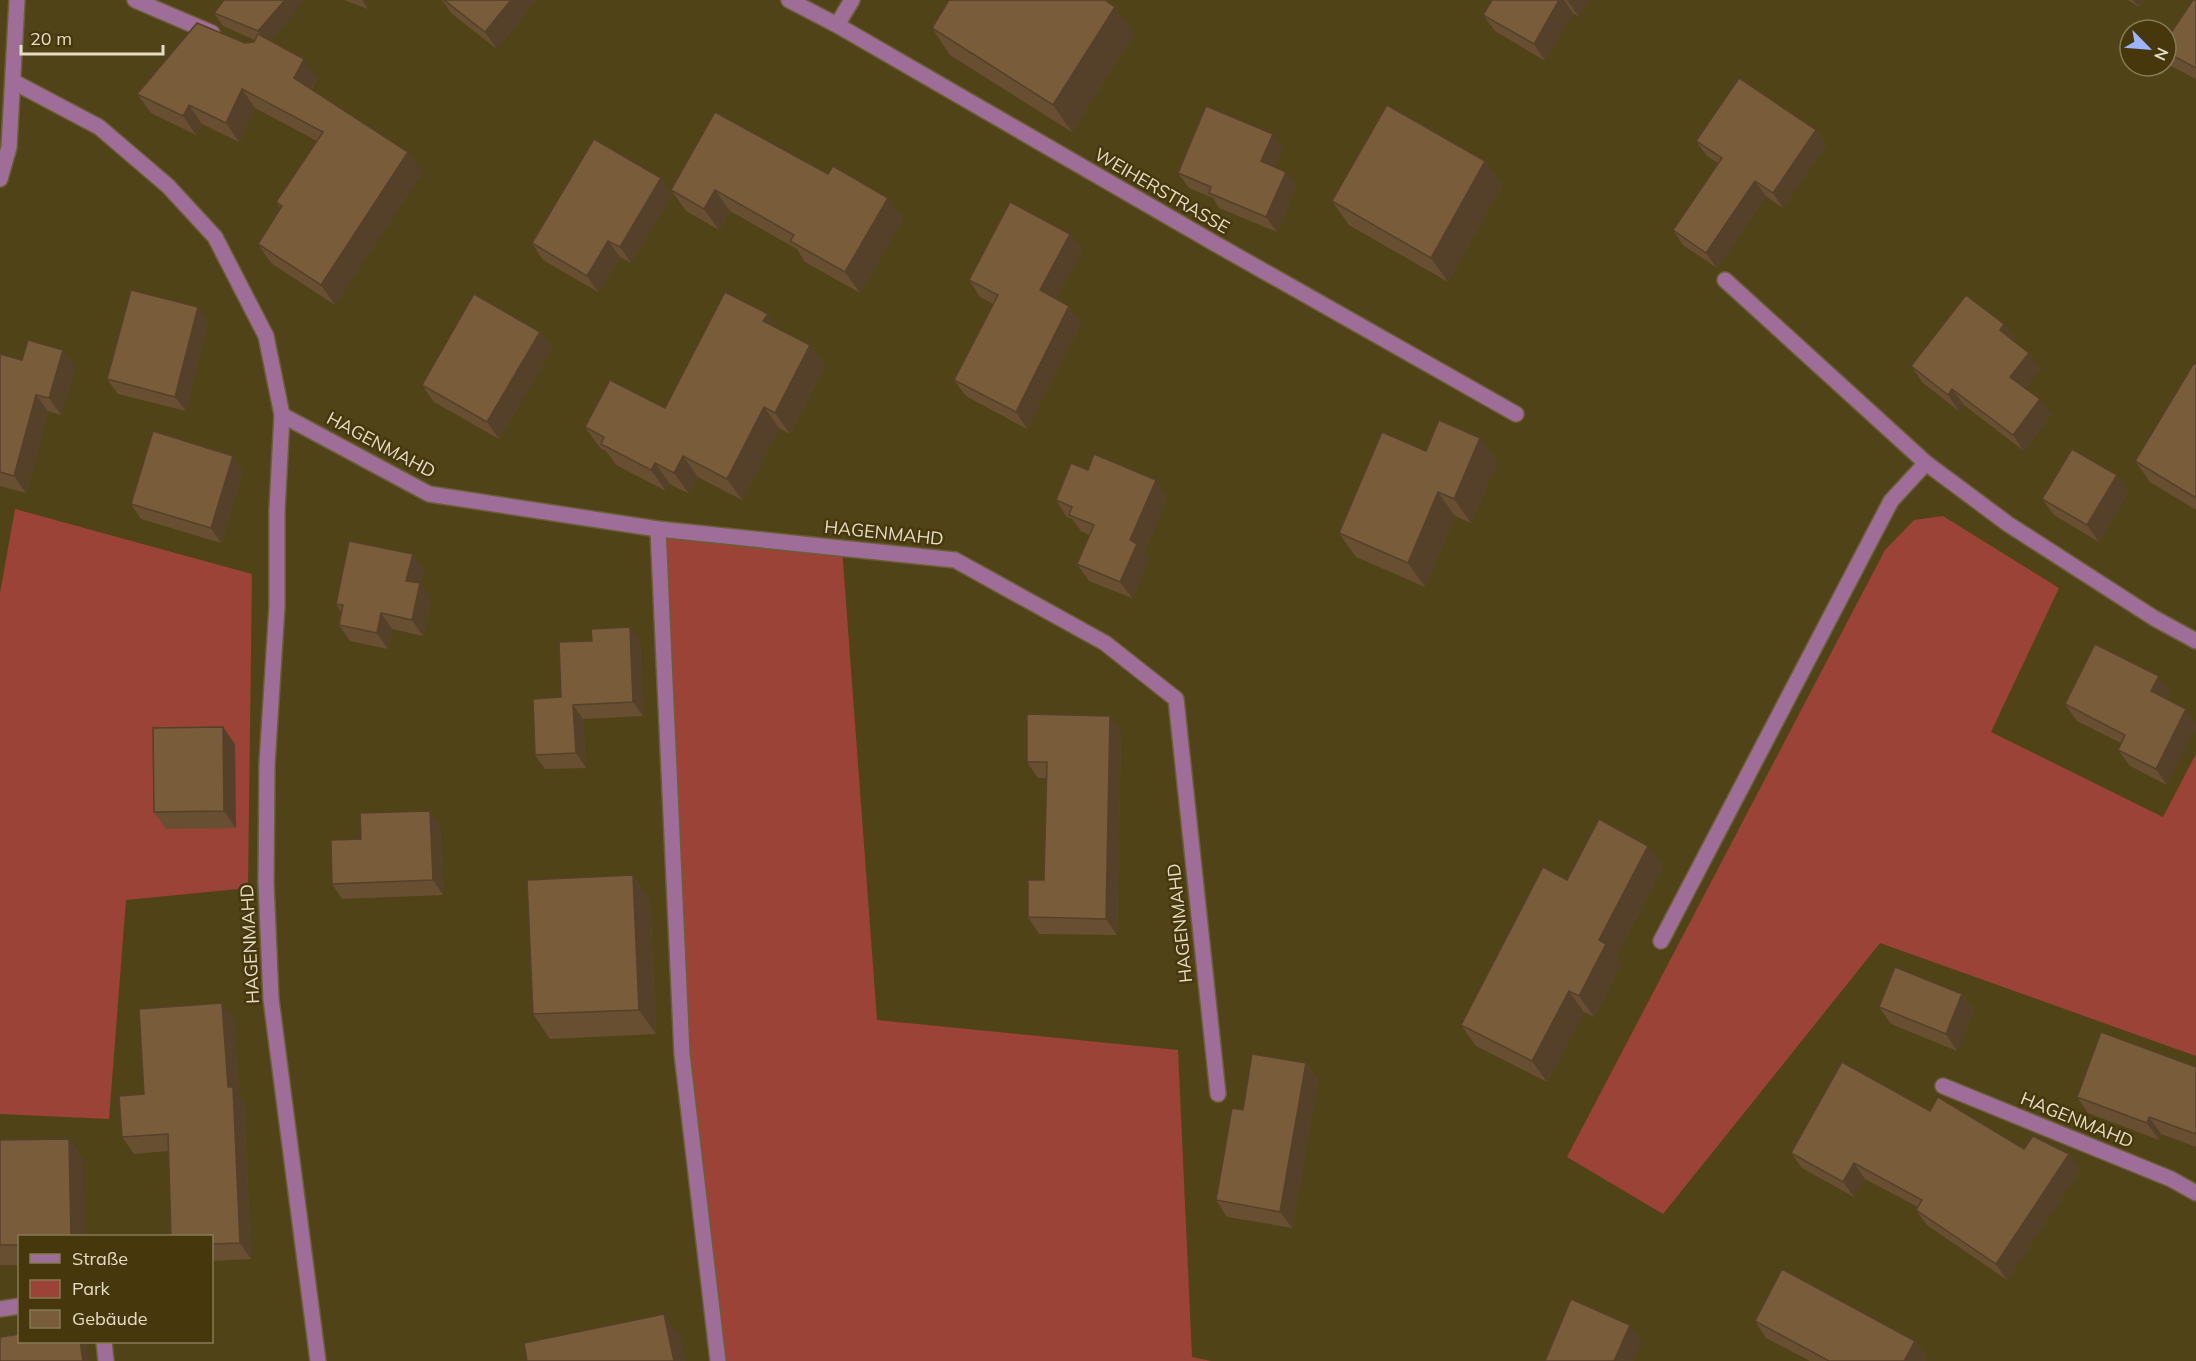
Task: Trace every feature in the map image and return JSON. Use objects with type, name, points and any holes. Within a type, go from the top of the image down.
[{"type":"street","points":[[0,179],[9,147],[17,0]]},
{"type":"street","points":[[135,0],[230,40]]},
{"type":"street","name":"WEIHERSTRASSE","points":[[789,0],[837,25],[1194,232],[1516,414]]},
{"type":"street","points":[[837,25],[852,0]]},
{"type":"street","name":"HAGENMAHD","points":[[14,82],[99,127],[168,186],[215,237],[266,336],[282,415],[277,510],[277,606],[267,764],[266,883],[271,999],[318,1361]]},
{"type":"street","points":[[1725,280],[1926,463],[2008,524],[2154,618],[2196,641]]},
{"type":"street","name":"HAGENMAHD","points":[[282,415],[429,494],[475,499],[658,529],[955,560],[1105,643],[1176,699],[1218,1094]]},
{"type":"street","points":[[1661,941],[1891,501],[1926,463]]},
{"type":"street","points":[[658,529],[682,1054],[718,1361]]},
{"type":"street","name":"HAGENMAHD","points":[[1943,1086],[2171,1179],[2196,1192]]},
{"type":"street","points":[[0,1309],[18,1306]]},
{"type":"street","points":[[104,1343],[106,1361]]},
{"type":"green space","points":[[15,509],[252,574],[248,888],[126,900],[109,1119],[0,1114],[0,593]]},
{"type":"green space","points":[[1943,516],[2059,588],[1991,732],[2163,817],[2196,754],[2196,1056],[1880,943],[1663,1214],[1567,1157],[1885,550],[1914,520]]},
{"type":"green space","points":[[658,529],[842,548],[877,1020],[1178,1050],[1192,1357],[1211,1361],[718,1361],[682,1054]]},
{"type":"building","points":[[224,0],[285,0],[258,31],[214,13]]},
{"type":"building","points":[[444,0],[511,0],[485,32]]},
{"type":"building","points":[[949,0],[1105,0],[1115,7],[1053,105],[932,28]]},
{"type":"building","points":[[1492,0],[1559,0],[1534,44],[1483,15]]},
{"type":"building","points":[[2193,0],[2196,0],[2196,68],[2178,58],[2178,22]]},
{"type":"building","points":[[197,23],[245,43],[254,42],[258,34],[304,59],[294,78],[408,152],[321,285],[258,244],[282,206],[276,202],[323,132],[242,89],[226,123],[189,105],[183,116],[137,94]]},
{"type":"building","points":[[1739,78],[1816,130],[1773,193],[1755,181],[1706,253],[1673,230],[1722,158],[1696,141]]},
{"type":"building","points":[[1387,105],[1485,161],[1431,258],[1332,201]]},
{"type":"building","points":[[1206,106],[1273,134],[1261,161],[1286,172],[1266,217],[1209,193],[1211,187],[1178,173]]},
{"type":"building","points":[[715,112],[828,174],[833,166],[888,198],[845,272],[790,241],[794,235],[715,190],[704,209],[671,190]]},
{"type":"building","points":[[594,139],[661,178],[620,247],[608,241],[587,276],[532,243]]},
{"type":"building","points":[[1010,202],[1070,234],[1040,290],[1069,306],[1016,412],[954,380],[998,295],[969,280]]},
{"type":"building","points":[[131,290],[198,307],[175,397],[107,379]]},
{"type":"building","points":[[725,292],[768,314],[763,321],[810,345],[775,413],[764,407],[727,479],[683,456],[674,473],[655,463],[651,470],[601,444],[604,437],[585,427],[610,380],[665,408]]},
{"type":"building","points":[[474,294],[540,332],[487,422],[422,385]]},
{"type":"building","points":[[1966,295],[2004,324],[2000,330],[2029,353],[2010,377],[2040,399],[2013,435],[1952,389],[1948,395],[1911,366]]},
{"type":"building","points":[[28,340],[63,350],[49,398],[36,395],[14,476],[0,472],[0,354],[22,360]]},
{"type":"building","points":[[2194,363],[2196,365],[2196,498],[2135,461]]},
{"type":"building","points":[[1439,420],[1480,438],[1454,499],[1438,492],[1408,563],[1339,533],[1382,432],[1426,451]]},
{"type":"building","points":[[153,431],[233,456],[211,528],[131,504]]},
{"type":"building","points":[[2072,449],[2117,475],[2087,525],[2042,499]]},
{"type":"building","points":[[1094,454],[1156,480],[1130,540],[1137,544],[1120,582],[1077,564],[1094,525],[1069,515],[1072,507],[1056,500],[1071,463],[1088,470]]},
{"type":"building","points":[[349,541],[413,554],[406,581],[420,583],[412,620],[381,613],[377,633],[339,625],[343,605],[336,604]]},
{"type":"building","points":[[630,627],[633,702],[573,705],[576,753],[535,755],[533,699],[561,697],[559,642],[592,641],[591,629]]},
{"type":"building","points":[[2095,644],[2159,676],[2151,691],[2186,709],[2156,769],[2118,750],[2125,735],[2065,704]]},
{"type":"building","points":[[1027,714],[1110,716],[1106,919],[1028,917],[1028,880],[1044,880],[1047,762],[1027,762]]},
{"type":"building","points":[[223,727],[224,811],[154,812],[153,728]]},
{"type":"building","points":[[430,811],[433,880],[332,884],[331,840],[361,839],[360,813]]},
{"type":"building","points":[[1599,819],[1648,846],[1599,940],[1606,944],[1579,996],[1569,991],[1532,1061],[1461,1025],[1543,867],[1567,880]]},
{"type":"building","points":[[633,875],[639,1010],[533,1014],[527,880]]},
{"type":"building","points":[[1895,967],[1962,994],[1946,1034],[1879,1007]]},
{"type":"building","points":[[222,1003],[228,1087],[233,1087],[240,1243],[213,1244],[213,1235],[171,1235],[168,1134],[122,1137],[119,1096],[144,1094],[139,1009]]},
{"type":"building","points":[[2101,1032],[2196,1067],[2196,1134],[2149,1117],[2147,1123],[2077,1097]]},
{"type":"building","points":[[1252,1054],[1306,1063],[1280,1212],[1216,1200],[1232,1108],[1243,1110]]},
{"type":"building","points":[[1842,1062],[1930,1111],[1938,1097],[2024,1149],[2033,1136],[2069,1154],[1996,1264],[1916,1210],[1922,1200],[1854,1163],[1843,1182],[1791,1153]]},
{"type":"building","points":[[69,1139],[71,1235],[18,1235],[18,1245],[0,1245],[0,1140]]},
{"type":"building","points":[[1782,1269],[1915,1341],[1904,1361],[1829,1361],[1755,1321]]},
{"type":"building","points":[[1571,1299],[1630,1325],[1614,1361],[1545,1361]]},
{"type":"building","points":[[664,1314],[674,1361],[527,1361],[524,1343]]},
{"type":"building","points":[[18,1334],[18,1343],[80,1343],[83,1361],[0,1361],[0,1337]]}]
